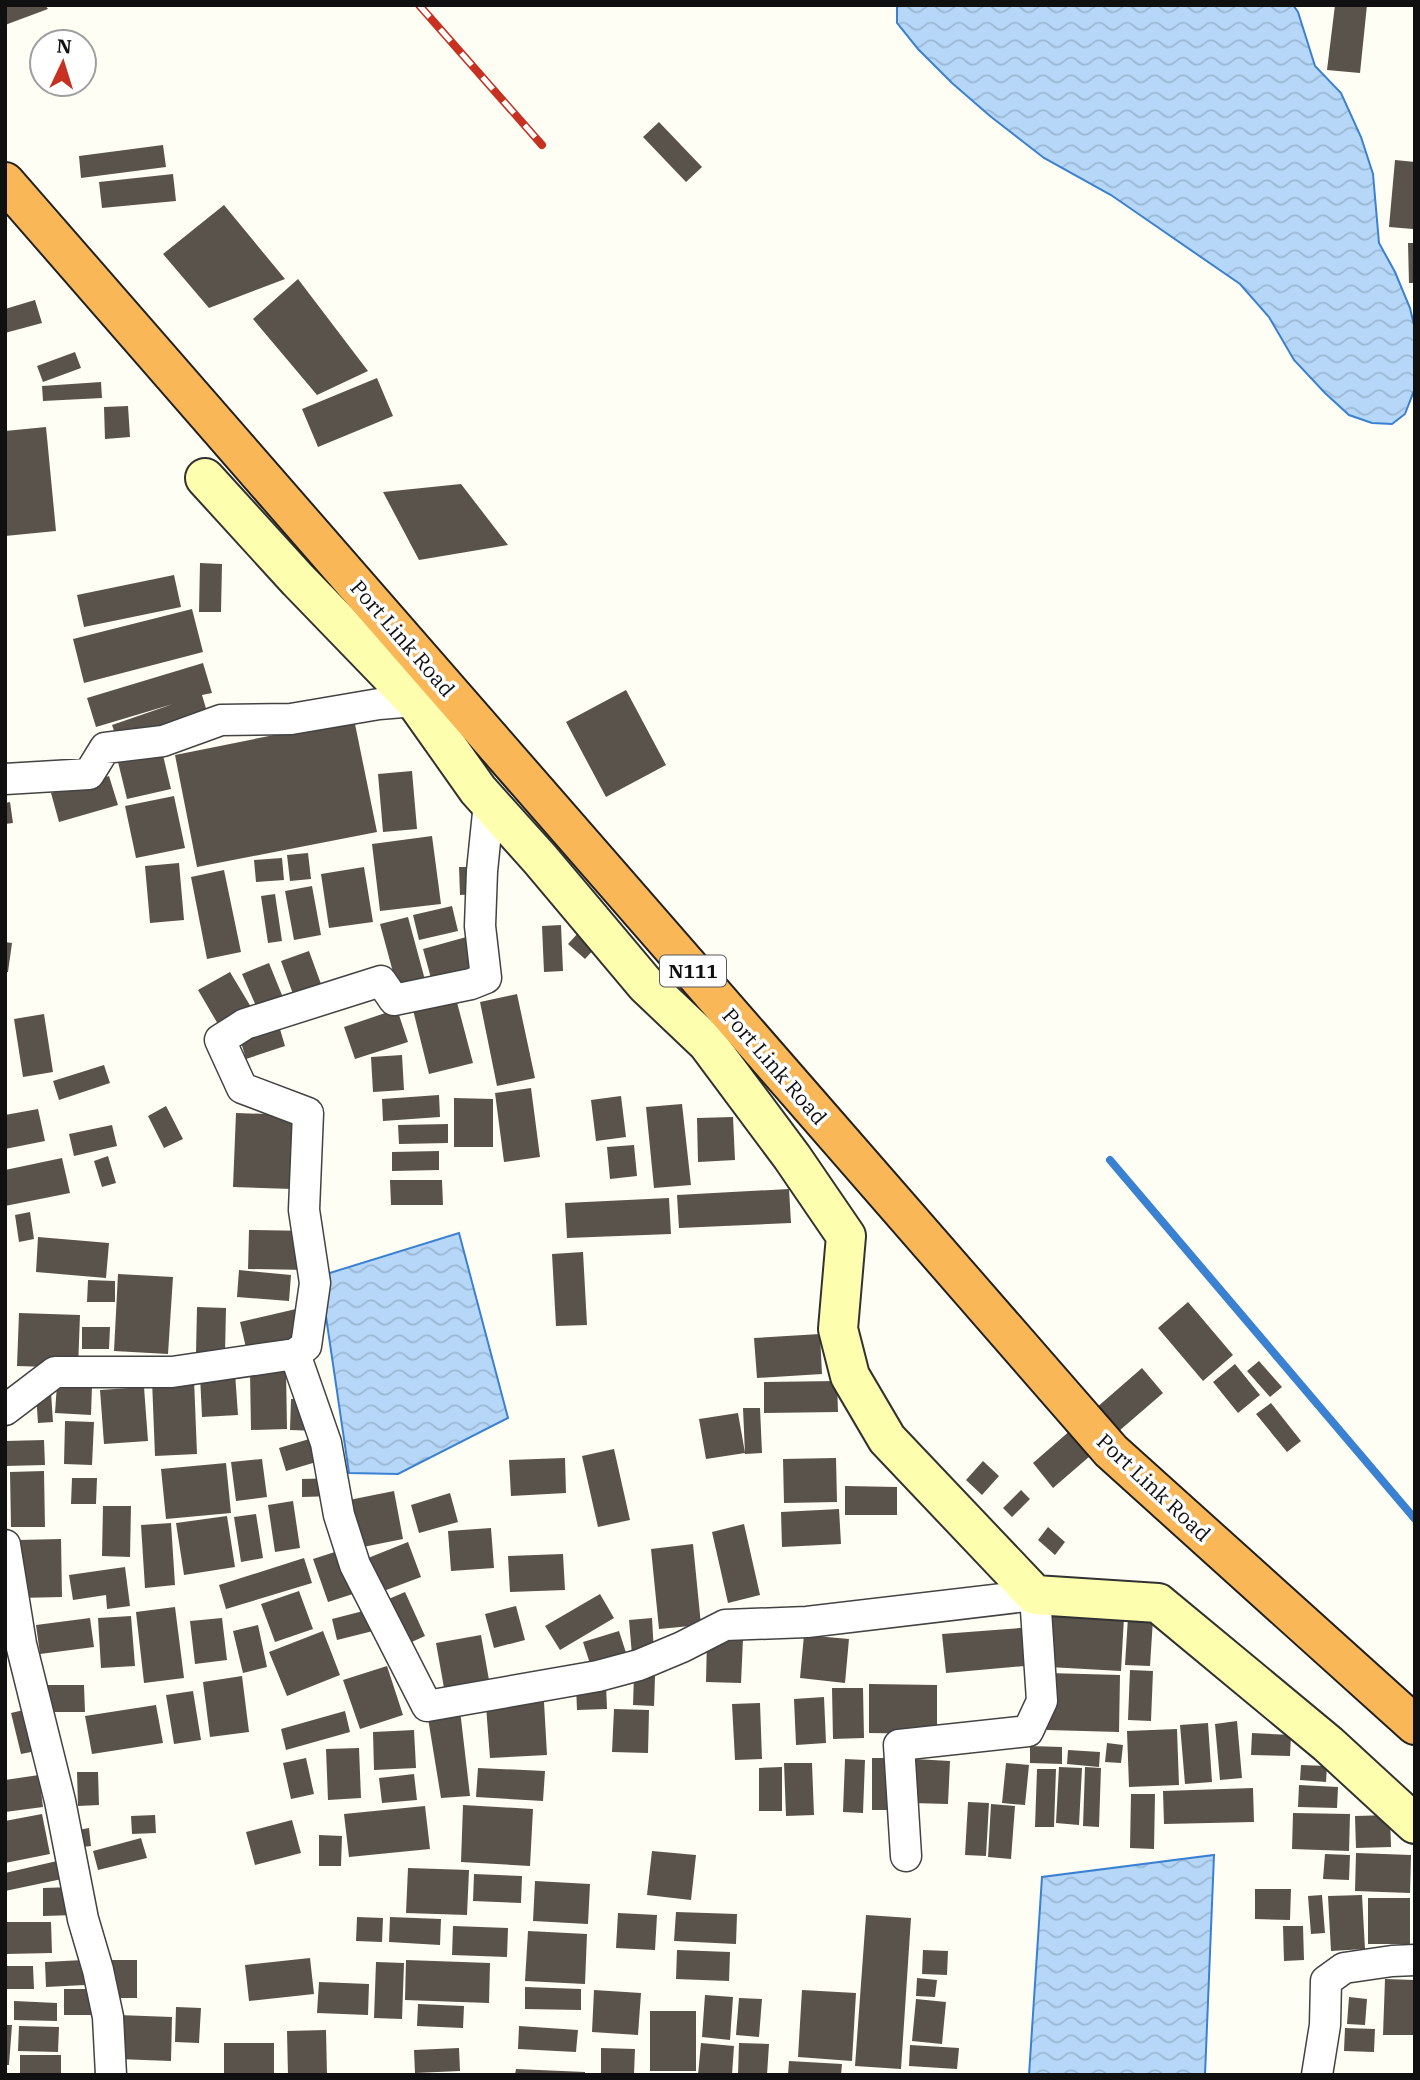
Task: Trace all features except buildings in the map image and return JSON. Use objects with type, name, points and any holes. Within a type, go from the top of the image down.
[{"type":"highway","name":"Port Link Road","points":[[5,182],[1111,1451],[1415,1725]]},
{"type":"street","points":[[205,478],[298,580],[415,701],[478,790],[646,985],[707,1043],[792,1157],[846,1236],[838,1329],[850,1376],[887,1439],[1035,1595],[1042,1701],[1028,1731],[899,1745],[906,1856]]},
{"type":"street","points":[[5,779],[89,774],[105,748],[163,741],[221,720],[290,719],[379,704],[415,701]]},
{"type":"street","points":[[5,1410],[54,1372],[172,1372],[295,1354],[306,1346],[315,1283],[304,1210],[308,1113],[243,1088],[220,1040],[245,1024],[381,981],[394,1000],[471,984],[486,978],[480,926],[489,803]]},
{"type":"street","points":[[295,1354],[327,1443],[339,1515],[355,1564],[427,1706],[598,1676],[682,1647],[725,1625],[807,1622],[1035,1595],[1158,1603],[1328,1744],[1415,1824]]},
{"type":"street","points":[[5,1545],[13,1643],[60,1801],[83,1919],[99,1970],[108,2017],[111,2075]]},
{"type":"street","points":[[1317,2075],[1325,2025],[1326,1981],[1344,1968],[1415,1960]]},
{"type":"water","points":[[897,5],[1293,5],[1298,12],[1315,66],[1341,93],[1361,137],[1373,174],[1379,243],[1410,308],[1415,329],[1415,388],[1405,414],[1392,424],[1372,423],[1349,415],[1294,360],[1269,317],[1240,284],[1111,195],[1044,158],[990,116],[918,49],[897,23]]},
{"type":"water","points":[[459,1233],[508,1418],[398,1474],[349,1473],[320,1276]]},
{"type":"water","points":[[1214,1855],[1205,2075],[1029,2075],[1042,1877]]},
{"type":"waterway","points":[[1110,1160],[1415,1519]]},
{"type":"railway","points":[[419,5],[542,145]]}]
